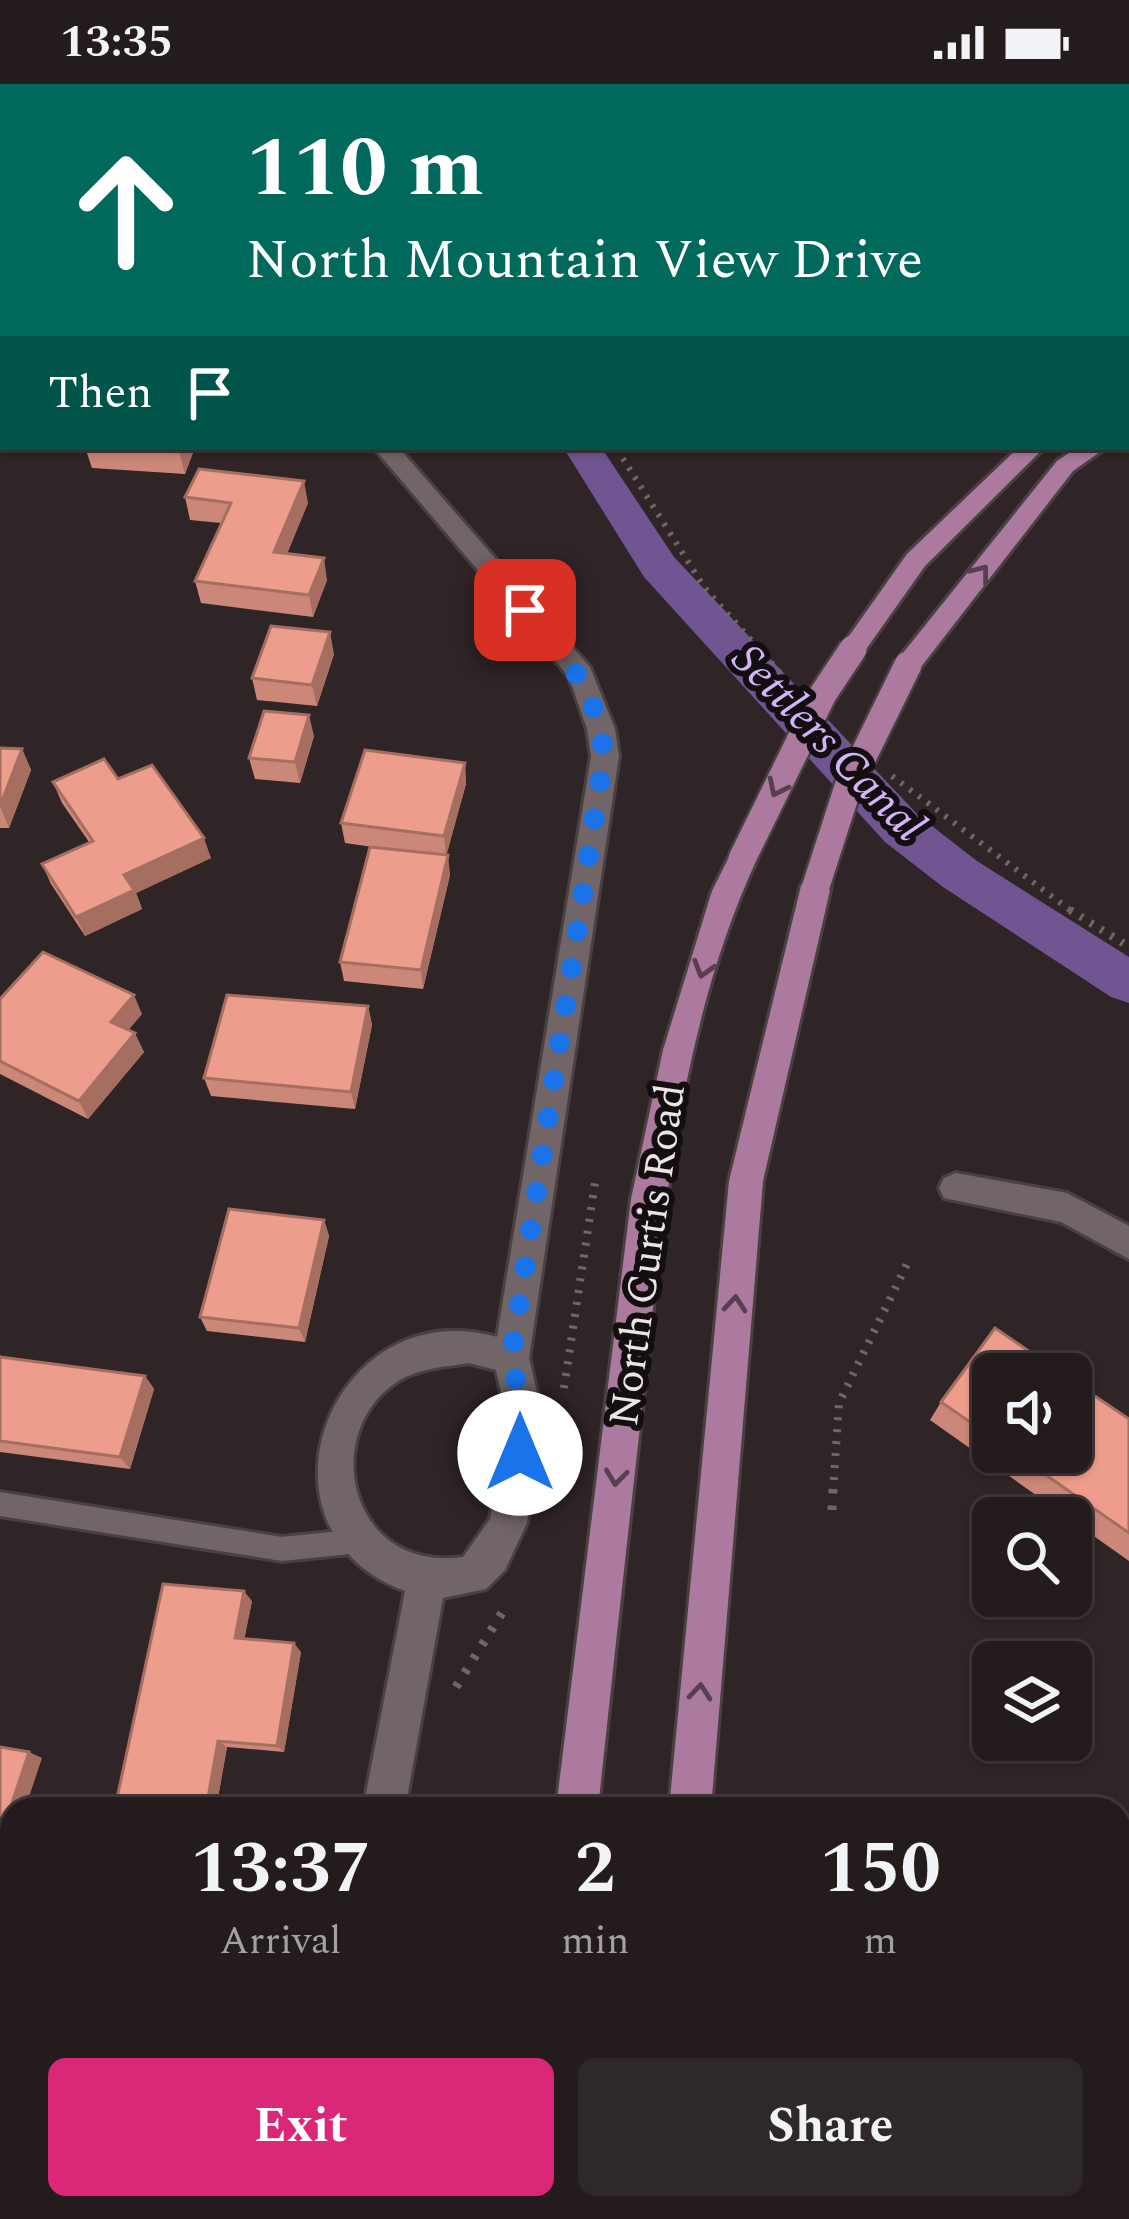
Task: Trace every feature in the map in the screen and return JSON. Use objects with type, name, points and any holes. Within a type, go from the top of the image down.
[{"type":"main road","name":"North Curtis Road","points":[[578,1797],[648,1199],[679,1050],[727,891],[823,694],[916,560],[1030,450]]},
{"type":"main road","name":"North Curtis Road","points":[[691,1797],[746,1181],[816,886],[848,787],[908,664],[1065,466],[1090,450]]},
{"type":"street","points":[[389,450],[580,674],[602,728],[604,756],[511,1358],[525,1418],[508,1523],[491,1556],[472,1575],[427,1578],[392,1564],[359,1540],[338,1509],[339,1447],[354,1402],[372,1379],[408,1356],[469,1346],[511,1358]]},
{"type":"street","points":[[956,1188],[1067,1208],[1129,1244]]},
{"type":"street","points":[[385,1797],[427,1578]]},
{"type":"lane","points":[[0,1504],[282,1549],[359,1540]]},
{"type":"path","points":[[832,1510],[839,1403],[909,1260]]},
{"type":"building","points":[[199,469],[304,481],[274,552],[324,558],[309,595],[195,581],[231,503],[185,497]]},
{"type":"building","points":[[271,626],[330,632],[312,685],[252,678]]},
{"type":"building","points":[[264,711],[309,715],[295,762],[249,758]]},
{"type":"building","points":[[0,748],[22,749],[0,806]]},
{"type":"building","points":[[365,750],[465,763],[444,836],[341,823]]},
{"type":"building","points":[[104,759],[118,779],[152,765],[204,838],[124,875],[134,890],[76,917],[42,864],[93,841],[53,782]]},
{"type":"building","points":[[370,847],[448,855],[421,970],[340,962]]},
{"type":"building","points":[[43,952],[134,995],[111,1022],[135,1033],[79,1101],[0,1061],[0,999]]},
{"type":"building","points":[[227,995],[368,1006],[351,1092],[204,1078]]},
{"type":"building","points":[[229,1209],[324,1220],[299,1328],[200,1317]]},
{"type":"building","points":[[995,1328],[1031,1353],[977,1353]]},
{"type":"building","points":[[0,1357],[145,1376],[120,1457],[0,1441]]},
{"type":"building","points":[[972,1360],[972,1423],[941,1402]]},
{"type":"building","points":[[1092,1394],[1129,1419],[1129,1533],[1092,1507],[1092,1497],[1077,1497],[1043,1473],[1092,1473]]},
{"type":"building","points":[[163,1584],[244,1591],[235,1638],[294,1643],[277,1746],[218,1741],[208,1797],[117,1797]]},
{"type":"building","points":[[0,1747],[29,1752],[14,1797],[0,1797]]},
{"type":"waterway","name":"Settlers Canal","points":[[584,450],[659,567],[902,829],[960,874],[1129,983]]},
{"type":"route","points":[[520,1453],[525,1418],[511,1358],[604,756],[602,728],[580,674],[525,610]]}]
